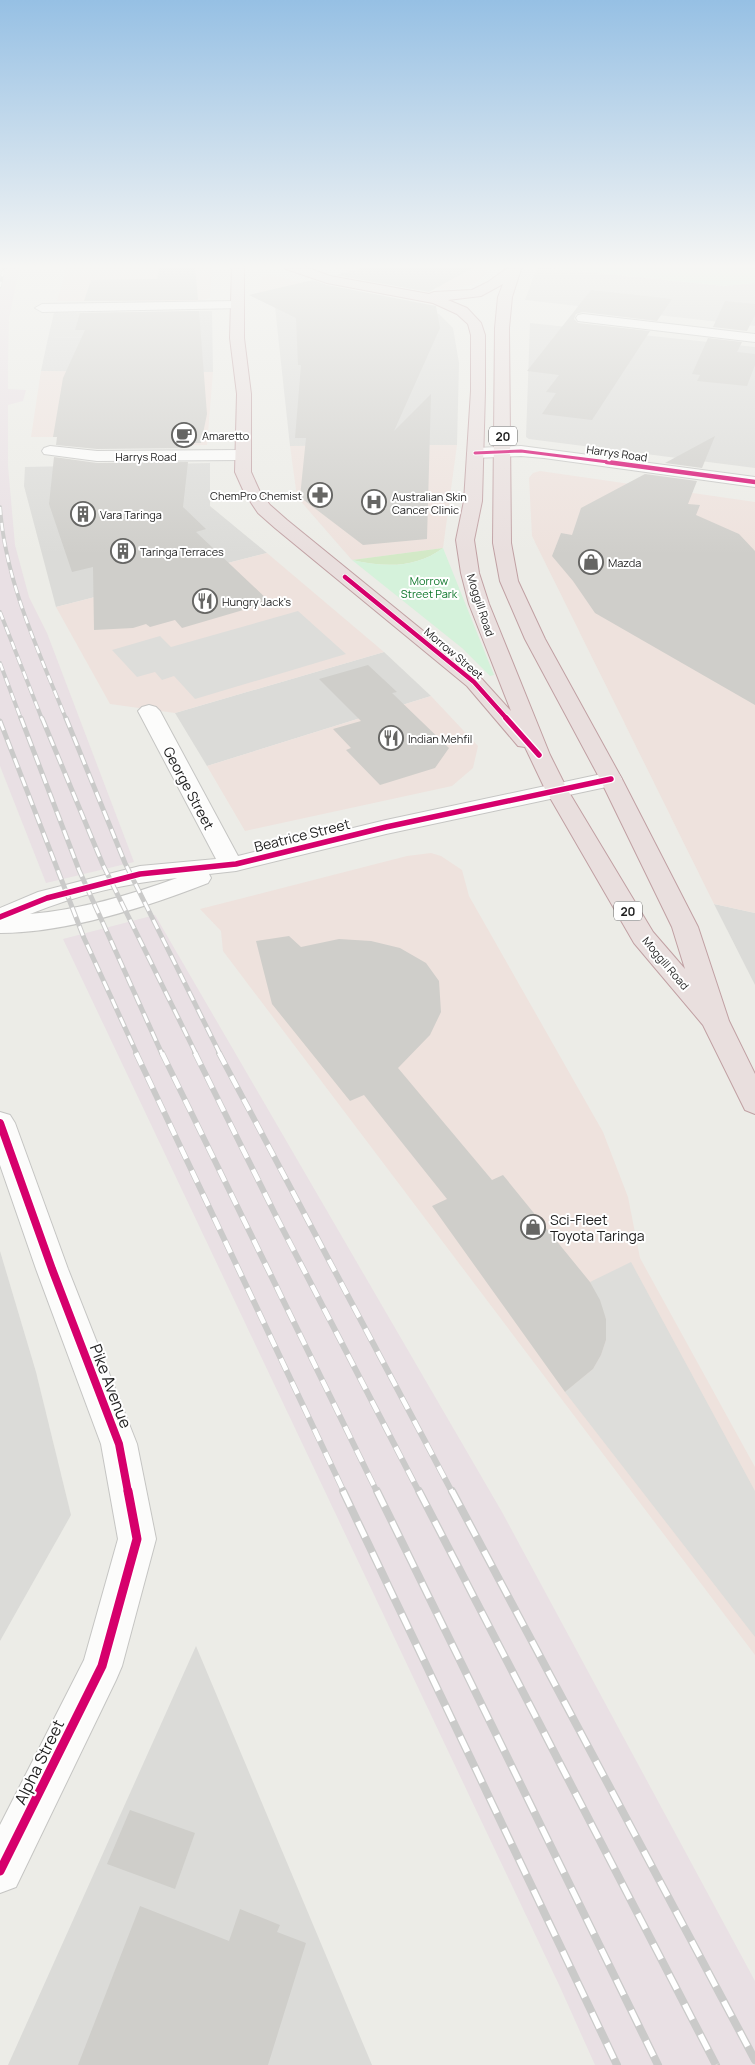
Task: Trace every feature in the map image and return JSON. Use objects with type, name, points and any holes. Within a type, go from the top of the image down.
[{"type":"highway","name":"Morrow Street","points":[[240,362],[244,394],[243,472],[248,486],[269,513],[474,682],[539,755]]},
{"type":"highway","name":"Moggill Road","points":[[477,362],[475,453],[472,501],[466,533],[466,552],[470,573],[490,636],[539,755],[556,789],[643,936],[715,1022]]},
{"type":"highway","name":"Moggill Road","points":[[502,362],[502,543],[509,581],[534,639],[611,779],[685,927],[715,1022],[755,1103]]},
{"type":"street","name":"Harrys Road","points":[[50,451],[98,456],[242,455]]},
{"type":"street","name":"Harrys Road","points":[[475,453],[544,453],[755,482]]},
{"type":"street","name":"George Street","points":[[148,711],[231,865]]},
{"type":"street","name":"Beatrice Street","points":[[0,925],[55,920],[152,896],[231,865],[386,827],[556,789],[611,779]]},
{"type":"street","name":"Beatrice Street","points":[[0,917],[46,898],[140,874],[231,865]]},
{"type":"street","name":"Pike Avenue","points":[[0,1123],[52,1269],[119,1444],[136,1530],[137,1539],[102,1666]]},
{"type":"street","name":"Alpha Street","points":[[0,1871],[102,1666]]},
{"type":"shaded area","points":[[0,362],[8,362],[8,389],[26,390],[23,401],[8,405],[8,466],[15,545],[29,597],[47,633],[134,862],[46,883],[0,766]]},
{"type":"shaded area","points":[[43,362],[213,362],[213,372],[41,371]]},
{"type":"shaded area","points":[[281,362],[459,362],[457,445],[290,446]]},
{"type":"shaded area","points":[[529,362],[755,362],[755,468],[529,439],[526,437]]},
{"type":"shaded area","points":[[41,371],[213,372],[207,445],[122,446],[97,437],[31,437]]},
{"type":"shaded area","points":[[457,445],[443,548],[352,560],[297,497],[290,446]]},
{"type":"shaded area","points":[[210,463],[210,506],[267,553],[56,607],[24,486],[25,467]]},
{"type":"shaded area","points":[[540,471],[755,502],[755,913],[714,904],[532,536],[529,478],[533,473]]},
{"type":"shaded area","points":[[267,553],[384,652],[175,713],[110,704],[56,607]]},
{"type":"shaded area","points":[[298,611],[346,654],[195,699],[174,676],[162,680],[155,672],[137,677],[112,650],[160,636],[171,647]]},
{"type":"shaded area","points":[[384,652],[431,696],[207,766],[175,713]]},
{"type":"shaded area","points":[[431,696],[478,746],[473,768],[452,786],[245,831],[207,766]]},
{"type":"shaded area","name":"Sci-Fleet Toyota Taringa","points":[[431,853],[441,856],[462,870],[469,896],[603,1132],[628,1197],[640,1258],[755,1467],[755,1655],[223,951],[221,931],[200,909],[407,856]]},
{"type":"shaded area","points":[[714,904],[755,913],[755,985]]},
{"type":"shaded area","points":[[155,915],[502,1512],[755,1981],[755,2065],[595,2065],[560,1987],[63,939]]},
{"type":"shaded area","points":[[0,1251],[36,1372],[71,1515],[0,1641]]},
{"type":"shaded area","points":[[631,1262],[755,1491],[755,1637],[565,1392],[593,1369],[601,1355],[606,1340],[606,1319],[590,1282]]},
{"type":"shaded area","points":[[196,1646],[372,2065],[8,2065]]},
{"type":"green space","points":[[443,548],[421,560],[410,563],[387,565],[352,560]]},
{"type":"green space","name":"Morrow Street Park","points":[[443,548],[494,675],[490,676],[462,648],[352,560],[387,565],[410,563],[432,555]]},
{"type":"building","points":[[70,362],[203,362],[207,414],[201,443],[190,443],[189,448],[97,449],[56,445],[57,437],[53,437],[63,378]]},
{"type":"building","points":[[298,362],[425,362],[394,431],[431,394],[427,539],[363,545],[300,497],[306,438],[295,438],[301,365],[298,365]]},
{"type":"building","points":[[534,362],[630,362],[592,420],[542,414],[556,393],[546,392],[559,375],[527,371]]},
{"type":"building","points":[[697,362],[755,362],[747,386],[697,381],[700,375],[692,374]]},
{"type":"building","points":[[715,436],[702,468],[665,463]]},
{"type":"building","points":[[54,457],[97,463],[188,462],[183,507],[206,529],[196,532],[270,602],[182,628],[175,620],[150,627],[146,624],[133,628],[94,630],[93,567],[72,572],[49,504]]},
{"type":"building","points":[[645,474],[697,481],[688,504],[700,505],[696,515],[739,534],[755,551],[755,705],[595,613],[573,581],[552,556],[561,533],[572,535],[581,508]]},
{"type":"building","name":"Indian Mehfil","points":[[368,665],[397,692],[392,693],[449,748],[435,768],[380,785],[346,750],[351,748],[333,729],[361,721],[319,679]]},
{"type":"building","points":[[289,936],[301,947],[339,939],[371,941],[400,948],[426,963],[439,981],[441,1012],[430,1035],[398,1068],[492,1180],[503,1175],[590,1282],[600,1300],[606,1319],[606,1340],[601,1355],[593,1369],[565,1392],[432,1206],[447,1199],[364,1095],[350,1101],[272,1004],[256,941]]},
{"type":"building","points":[[130,1810],[195,1833],[175,1889],[107,1864]]},
{"type":"building","points":[[140,1906],[229,1941],[240,1909],[280,1925],[277,1932],[306,1943],[268,2065],[78,2065]]},
{"type":"railway","points":[[0,507],[3,535],[16,589],[66,719]]},
{"type":"railway","points":[[0,612],[42,719]]},
{"type":"railway","points":[[0,663],[21,719]]},
{"type":"railway","points":[[21,718],[79,870],[162,1054]]},
{"type":"railway","points":[[42,718],[103,865],[196,1054]]},
{"type":"railway","points":[[66,718],[125,863],[220,1054]]},
{"type":"railway","points":[[0,721],[84,938],[137,1054]]},
{"type":"railway","points":[[136,1053],[344,1492]]},
{"type":"railway","points":[[162,1053],[377,1492]]},
{"type":"railway","points":[[195,1053],[278,1220],[419,1492]]},
{"type":"railway","points":[[219,1053],[452,1492]]},
{"type":"railway","points":[[343,1491],[617,2065]]},
{"type":"railway","points":[[377,1491],[658,2065]]},
{"type":"railway","points":[[419,1491],[716,2065]]},
{"type":"railway","points":[[452,1491],[755,2060]]},
{"type":"cycle path","points":[[475,453],[521,451],[544,453],[755,482]]},
{"type":"cycle path","points":[[345,577],[474,682],[539,755]]},
{"type":"cycle path","points":[[0,917],[47,898],[140,874],[236,864],[386,827],[611,779]]},
{"type":"cycle path","points":[[0,1123],[52,1269],[119,1444],[137,1539],[102,1666],[0,1871]]},
{"type":"place","name":"Amaretto","points":[[184,435]]},
{"type":"place","name":"ChemPro Chemist","points":[[320,495]]},
{"type":"place","name":"Australian Skin Cancer Clinic","points":[[374,502]]},
{"type":"place","name":"Vara Taringa","points":[[83,514]]},
{"type":"place","name":"Taringa Terraces","points":[[123,551]]},
{"type":"place","name":"Mazda","points":[[591,562]]},
{"type":"place","name":"Hungry Jack's","points":[[205,601]]},
{"type":"place","name":"Indian Mehfil","points":[[391,738]]},
{"type":"place","name":"Sci-Fleet Toyota Taringa","points":[[533,1227]]}]
